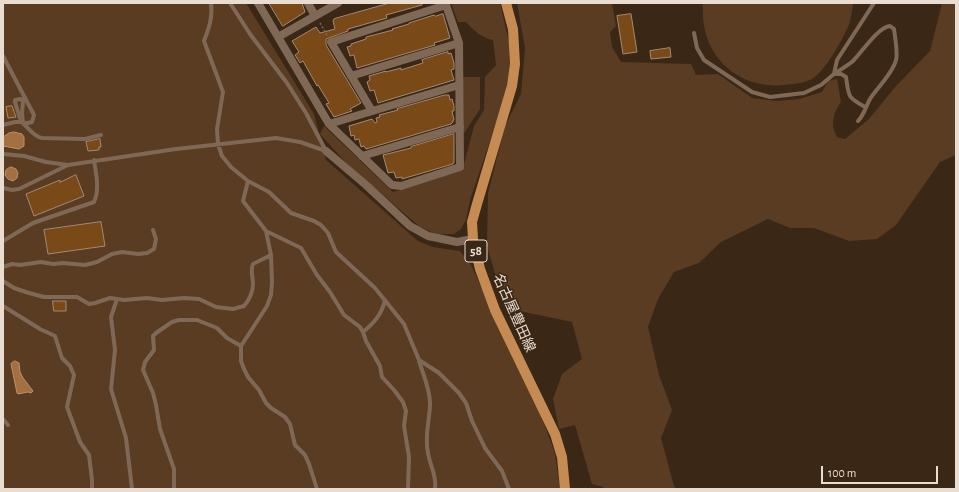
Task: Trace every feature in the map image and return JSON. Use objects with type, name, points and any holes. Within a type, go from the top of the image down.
[{"type":"main road","name":"名古屋豊田線","points":[[506,3],[513,29],[515,64],[512,86],[476,204],[472,222],[472,239],[480,269],[495,310],[555,434],[562,457],[565,489]]},
{"type":"street","points":[[258,3],[329,124],[392,185],[401,186],[460,167],[458,43],[446,5],[331,42],[372,111]]},
{"type":"street","points":[[308,3],[317,18]]},
{"type":"street","points":[[278,37],[317,18],[338,3]]},
{"type":"street","points":[[351,76],[458,43]]},
{"type":"street","points":[[329,124],[459,85]]},
{"type":"street","points":[[362,156],[460,126]]},
{"type":"street","points":[[326,151],[366,185],[410,226],[428,236],[456,242],[472,239]]},
{"type":"lane","points":[[211,3],[211,25],[204,41],[223,92],[218,118],[218,144],[222,156],[231,167],[248,181],[269,192],[291,213],[321,225],[328,233],[336,252],[375,288],[404,324],[419,360],[428,392],[430,403],[427,444],[428,454],[436,478],[435,489]]},
{"type":"lane","points":[[230,3],[250,34],[287,83],[306,113],[326,151]]},
{"type":"lane","points":[[834,74],[837,60],[874,3]]},
{"type":"lane","points":[[694,33],[697,48],[704,60],[752,92],[770,97],[804,93],[821,85],[852,62],[880,31],[885,27],[890,26],[894,29],[896,60],[865,107],[863,115],[858,121]]},
{"type":"lane","points":[[3,56],[34,115],[32,122],[15,122],[3,126]]},
{"type":"lane","points":[[834,74],[841,74],[846,77],[848,93],[851,99],[865,107]]},
{"type":"lane","points":[[22,122],[23,101],[18,99],[15,100],[15,102],[22,122],[32,134],[38,138],[85,139],[101,135]]},
{"type":"lane","points":[[3,154],[24,156],[46,162],[68,164],[218,144],[276,138],[300,142],[326,151]]},
{"type":"lane","points":[[3,240],[32,223],[94,202],[97,197],[97,184],[94,160]]},
{"type":"lane","points":[[3,188],[12,190],[19,189],[68,164]]},
{"type":"lane","points":[[248,181],[243,201],[258,218],[266,231],[271,255],[272,282],[271,295],[267,306],[241,346],[241,361],[244,369],[266,403],[285,418],[290,424],[295,445],[305,455],[317,489]]},
{"type":"lane","points":[[3,267],[12,264],[20,265],[40,262],[53,264],[63,262],[84,265],[97,262],[112,254],[122,252],[138,254],[147,253],[154,249],[156,239],[153,230]]},
{"type":"lane","points":[[266,231],[301,248],[316,275],[330,292],[344,315],[363,332],[366,341],[380,366],[382,377],[394,390],[405,406],[406,411],[404,426],[409,457],[408,489]]},
{"type":"lane","points":[[3,281],[14,288],[29,293],[44,297],[78,297],[89,304],[110,298],[124,300],[147,298],[162,300],[199,299],[222,308],[233,310],[244,306],[251,296],[253,284],[251,268],[253,264],[271,255]]},
{"type":"lane","points":[[117,299],[111,317],[115,350],[111,388],[126,438],[132,489]]},
{"type":"lane","points":[[363,332],[372,325],[379,315],[385,300]]},
{"type":"lane","points":[[3,306],[40,329],[55,336],[62,358],[73,370],[74,375],[67,407],[80,442],[89,455],[92,489]]},
{"type":"lane","points":[[174,489],[174,469],[160,429],[153,393],[144,370],[145,362],[154,350],[153,336],[156,332],[172,322],[179,320],[196,320],[217,328],[227,338],[241,346]]},
{"type":"lane","points":[[419,360],[439,373],[459,393],[466,403],[472,421],[485,448],[502,471],[509,489]]},
{"type":"lane","points":[[3,419],[8,425]]},
{"type":"path","points":[[317,18],[331,42]]},
{"type":"shaded area","points":[[3,3],[246,3],[314,114],[326,160],[418,241],[433,247],[460,251],[471,265],[539,410],[555,453],[560,489],[3,489]]},
{"type":"shaded area","points":[[451,3],[500,3],[509,42],[510,76],[505,97],[470,200],[466,220],[461,229],[454,234],[436,234],[420,227],[348,165],[320,134],[324,126],[393,192],[458,171],[463,168],[474,126],[484,110],[485,77],[496,65],[493,40],[478,34],[466,22],[458,22]]},
{"type":"shaded area","points":[[517,3],[612,3],[616,26],[610,32],[612,47],[621,62],[691,64],[696,75],[718,74],[752,98],[777,101],[799,99],[822,92],[828,81],[837,79],[841,102],[834,115],[833,124],[837,137],[845,139],[869,119],[896,86],[930,51],[942,3],[956,3],[956,155],[940,162],[896,225],[877,239],[849,241],[814,228],[790,228],[768,219],[721,242],[699,263],[674,272],[658,299],[648,327],[659,375],[672,410],[661,438],[676,489],[603,489],[603,487],[592,484],[575,425],[559,429],[553,399],[562,374],[582,359],[572,322],[505,308],[487,246],[488,193],[505,126],[521,94],[525,48]]},
{"type":"shaded area","points":[[703,3],[853,3],[848,27],[828,63],[817,75],[812,79],[799,83],[767,85],[751,81],[736,74],[724,65],[714,52],[707,38],[703,21]]},
{"type":"shaded area","points":[[463,77],[480,77],[480,109],[461,138]]},
{"type":"shaded area","points":[[14,132],[22,134],[24,137],[24,146],[19,149],[3,146],[3,137]]},
{"type":"shaded area","points":[[11,167],[16,169],[18,173],[17,178],[13,181],[8,179],[5,175],[6,170]]},
{"type":"shaded area","points":[[15,361],[19,363],[20,372],[23,378],[33,391],[31,393],[17,393],[11,364]]},
{"type":"building","points":[[269,3],[302,3],[305,12],[283,26]]},
{"type":"building","points":[[390,3],[422,3],[422,5],[386,15],[387,18],[348,29],[348,31],[326,39],[326,45],[361,103],[350,109],[352,111],[334,117],[326,104],[329,103],[318,85],[317,86],[303,61],[300,63],[295,55],[299,52],[292,41],[316,27],[320,33],[335,29],[334,19]]},
{"type":"building","points":[[443,14],[450,38],[434,43],[435,45],[357,68],[354,55],[350,56],[347,47],[351,46],[351,44],[366,39],[366,37],[393,30],[392,29],[434,15]]},
{"type":"building","points":[[631,14],[637,52],[623,54],[617,16]]},
{"type":"building","points":[[670,48],[671,57],[651,59],[650,51]]},
{"type":"building","points":[[448,52],[448,54],[451,53],[454,63],[454,69],[451,70],[454,80],[378,103],[374,90],[370,91],[367,82],[370,80],[369,76],[401,68],[401,70],[423,63],[422,60]]},
{"type":"building","points":[[449,95],[454,106],[454,111],[452,111],[454,120],[451,124],[366,149],[364,146],[361,147],[359,139],[355,140],[354,135],[351,136],[349,126],[372,119],[375,123],[377,122],[376,118],[380,117],[379,115]]},
{"type":"building","points":[[12,106],[16,117],[8,118],[6,107]]},
{"type":"building","points":[[454,134],[453,164],[402,179],[402,177],[396,178],[394,172],[388,173],[383,155],[411,148]]},
{"type":"building","points":[[100,139],[101,147],[99,147],[99,150],[88,151],[86,142]]},
{"type":"building","points":[[76,175],[84,196],[34,216],[26,194]]},
{"type":"building","points":[[101,222],[105,246],[48,254],[44,230]]},
{"type":"building","points":[[53,301],[66,301],[66,311],[54,311]]}]
